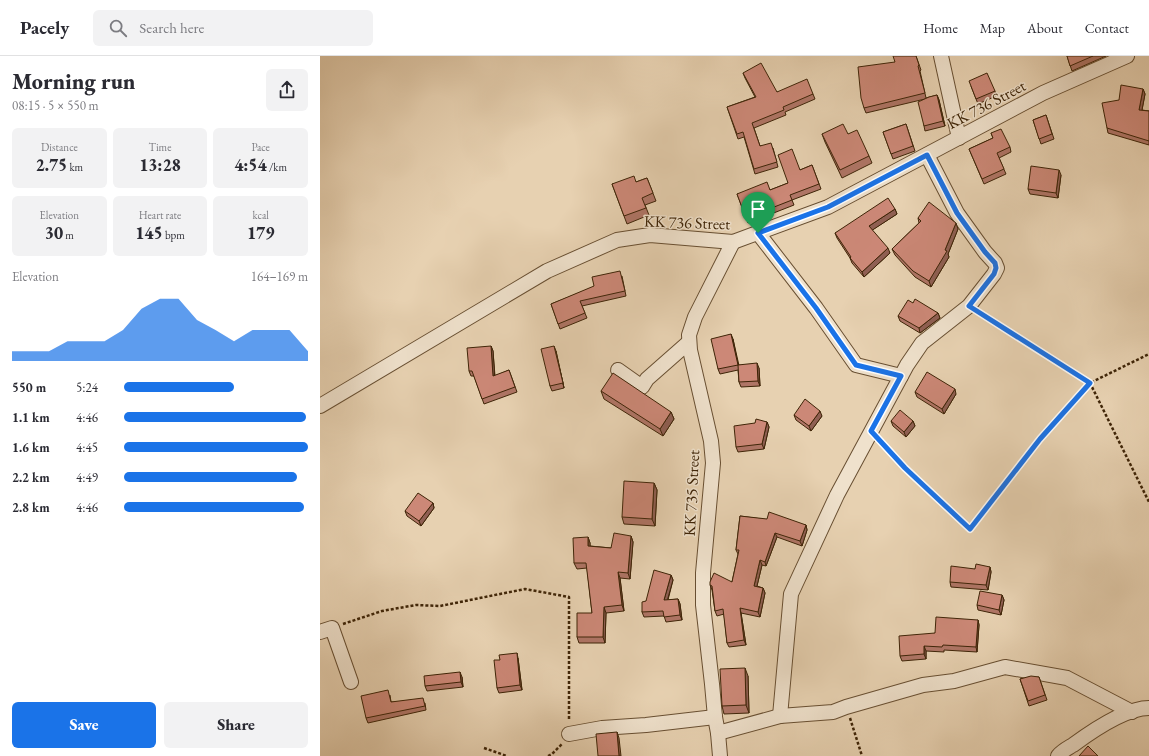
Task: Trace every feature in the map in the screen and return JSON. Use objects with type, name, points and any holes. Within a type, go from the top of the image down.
[{"type":"street","points":[[941,56],[959,138]]},
{"type":"street","name":"KK 736 Street","points":[[320,406],[547,271],[617,240],[650,236],[733,242],[758,233],[828,207],[1043,92],[1127,56]]},
{"type":"street","points":[[780,716],[791,594],[837,495],[907,365],[922,343],[969,306],[994,274],[996,268],[995,263],[985,252],[957,213],[927,155]]},
{"type":"street","points":[[758,233],[816,308],[856,365],[901,376]]},
{"type":"street","name":"KK 735 Street","points":[[720,756],[718,733],[714,717],[703,605],[703,573],[713,463],[711,441],[694,374],[689,335],[695,317],[733,242]]},
{"type":"street","points":[[618,370],[642,387],[647,379],[689,342]]},
{"type":"street","points":[[323,630],[351,682]]},
{"type":"street","points":[[718,733],[780,716],[833,712],[923,685],[954,681],[1005,667],[1067,678],[1132,712]]},
{"type":"street","points":[[1058,756],[1089,733],[1115,718],[1141,708],[1149,708]]},
{"type":"street","points":[[568,734],[602,728],[646,725],[714,717]]},
{"type":"path","points":[[969,306],[1090,383],[1149,502]]},
{"type":"path","points":[[871,431],[905,468],[970,529],[1040,439],[1090,383],[1149,354]]},
{"type":"path","points":[[323,630],[382,611],[416,605],[440,606],[525,589],[569,597],[568,734],[562,745],[548,756]]},
{"type":"path","points":[[846,707],[862,756]]},
{"type":"path","points":[[484,748],[507,756]]},
{"type":"building","points":[[893,56],[916,56],[925,93],[864,108],[861,98],[858,67],[895,62]]},
{"type":"building","points":[[1067,56],[1093,56],[1070,66]]},
{"type":"building","points":[[761,63],[777,92],[807,79],[813,94],[783,107],[784,110],[752,123],[760,146],[771,143],[777,162],[754,169],[743,132],[737,134],[727,107],[756,97],[743,73]]},
{"type":"building","points":[[987,73],[995,91],[976,99],[969,81]]},
{"type":"building","points":[[1121,85],[1143,89],[1139,110],[1149,111],[1149,141],[1107,128],[1102,103],[1119,100]]},
{"type":"building","points":[[937,95],[943,121],[924,126],[918,102]]},
{"type":"building","points":[[1046,115],[1052,134],[1039,139],[1033,120]]},
{"type":"building","points":[[843,124],[848,134],[857,130],[869,156],[840,170],[822,134]]},
{"type":"building","points":[[906,124],[913,146],[891,154],[883,132]]},
{"type":"building","points":[[1001,129],[1010,147],[997,153],[1004,169],[982,179],[969,149],[993,138],[991,133]]},
{"type":"building","points":[[792,149],[800,170],[812,165],[819,184],[790,195],[792,200],[746,218],[737,194],[767,182],[770,190],[788,183],[778,155]]},
{"type":"building","points":[[1031,166],[1059,170],[1056,193],[1028,189]]},
{"type":"building","points":[[634,176],[636,182],[647,178],[653,193],[642,198],[646,208],[624,216],[612,184]]},
{"type":"building","points":[[888,198],[895,209],[869,226],[888,248],[862,272],[850,258],[851,257],[835,233]]},
{"type":"building","points":[[929,202],[956,223],[945,250],[947,251],[929,281],[913,271],[892,249],[921,221],[918,218]]},
{"type":"building","points":[[620,271],[625,291],[580,301],[585,313],[558,324],[551,304],[594,286],[592,277]]},
{"type":"building","points":[[915,299],[938,313],[919,328],[898,316],[908,300],[913,303]]},
{"type":"building","points":[[731,334],[738,365],[718,369],[711,339]]},
{"type":"building","points":[[491,346],[493,376],[509,370],[515,387],[482,399],[472,371],[469,371],[467,348]]},
{"type":"building","points":[[554,346],[563,383],[550,386],[541,349]]},
{"type":"building","points":[[757,363],[758,381],[739,382],[738,365]]},
{"type":"building","points":[[927,372],[955,389],[942,409],[915,392]]},
{"type":"building","points":[[613,373],[671,412],[660,429],[601,391]]},
{"type":"building","points":[[805,399],[820,411],[809,426],[794,415]]},
{"type":"building","points":[[900,410],[913,421],[904,432],[891,421]]},
{"type":"building","points":[[756,419],[767,422],[762,444],[736,447],[734,426],[755,423]]},
{"type":"building","points":[[624,481],[654,483],[652,519],[622,517]]},
{"type":"building","points":[[418,493],[433,503],[419,521],[405,511]]},
{"type":"building","points":[[769,512],[806,525],[800,541],[775,533],[765,562],[760,560],[754,586],[763,588],[758,612],[740,608],[744,640],[727,643],[723,609],[715,611],[712,586],[710,585],[710,582],[714,573],[732,582],[739,550],[736,550],[740,516],[767,519]]},
{"type":"building","points":[[614,533],[631,536],[628,573],[618,572],[622,605],[604,607],[603,637],[577,637],[577,613],[592,613],[586,563],[574,563],[573,538],[588,537],[588,546],[611,548]]},
{"type":"building","points":[[976,564],[990,567],[986,585],[950,582],[951,566],[975,569]]},
{"type":"building","points":[[654,570],[671,575],[664,600],[678,599],[680,615],[664,617],[663,611],[642,612],[642,602],[646,601]]},
{"type":"building","points":[[980,591],[1002,595],[999,610],[977,605]]},
{"type":"building","points":[[936,617],[978,620],[976,647],[943,645],[942,647],[924,646],[924,654],[900,656],[899,636],[935,633]]},
{"type":"building","points":[[517,653],[520,685],[497,688],[494,660],[500,660],[499,655]]},
{"type":"building","points":[[745,668],[746,705],[722,706],[720,669]]},
{"type":"building","points":[[460,672],[461,682],[425,686],[424,676]]},
{"type":"building","points":[[1031,676],[1039,677],[1045,695],[1028,701],[1020,679]]},
{"type":"building","points":[[388,690],[391,702],[423,698],[425,706],[366,718],[361,696]]},
{"type":"building","points":[[617,732],[619,756],[598,756],[596,734]]},
{"type":"building","points":[[1088,746],[1098,756],[1079,756]]},
{"type":"route","points":[[927,155],[957,213],[985,252],[995,263],[996,268],[994,274],[969,306],[1090,383],[1040,439],[970,529],[905,468],[871,431],[901,376],[856,365],[816,308],[758,233],[828,207],[927,155]]}]
